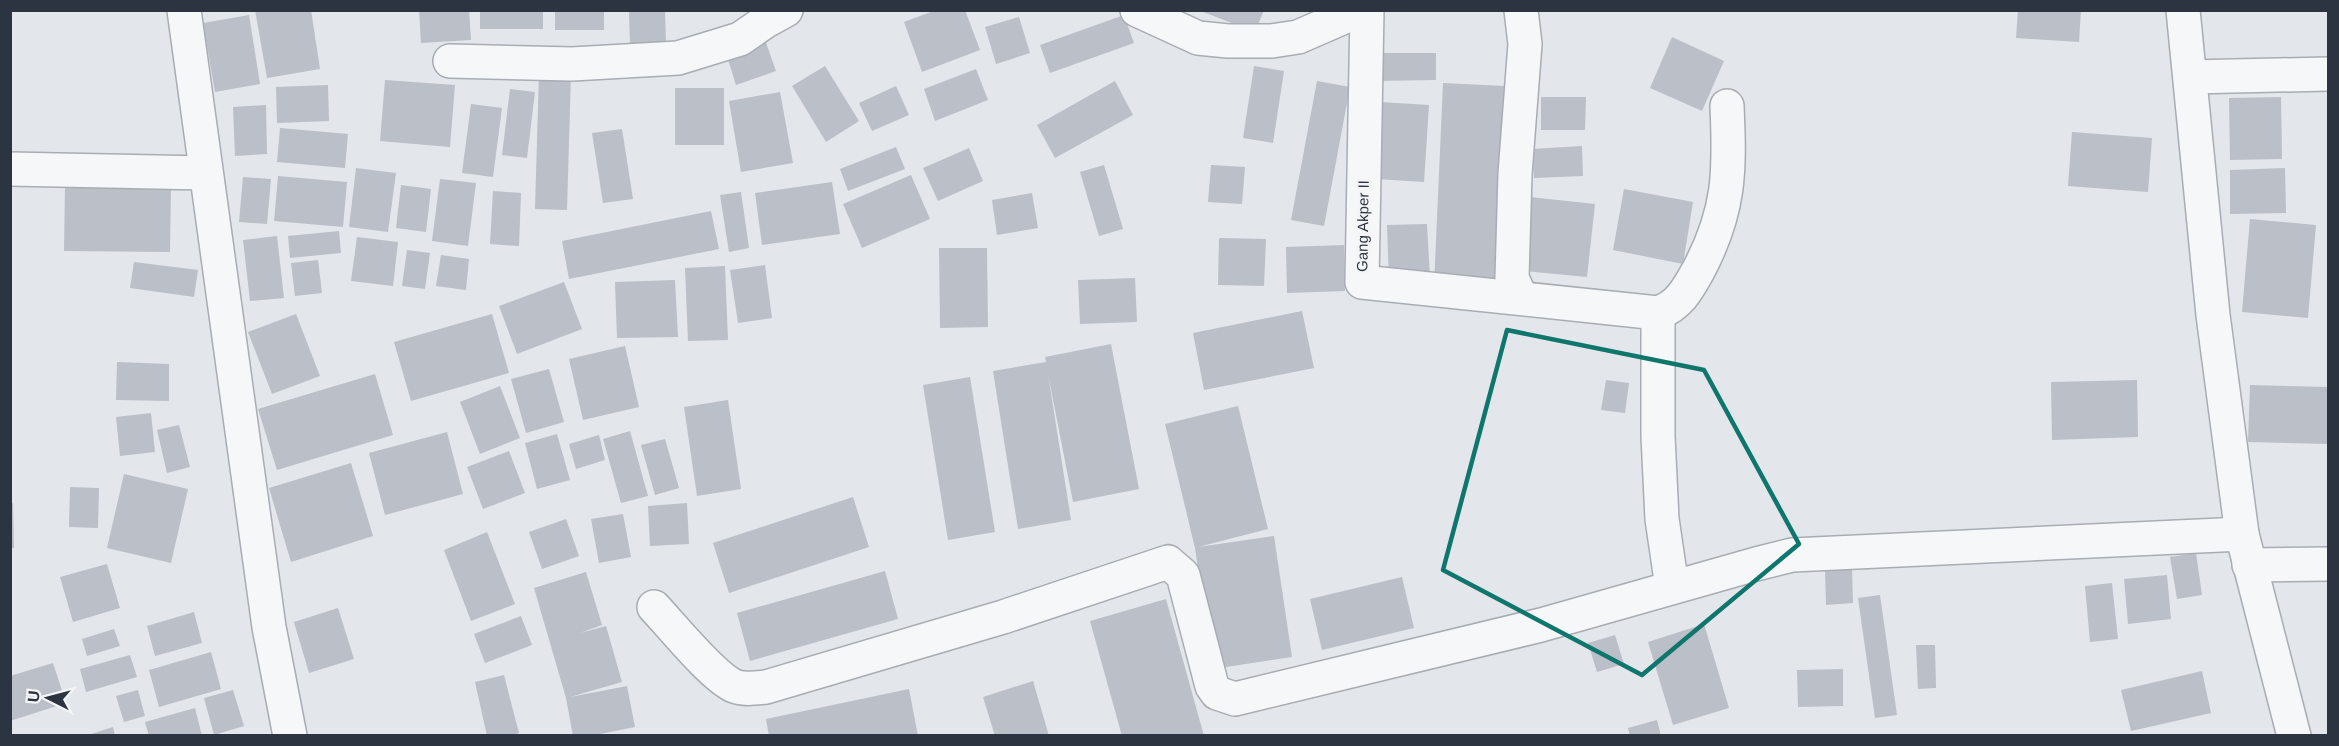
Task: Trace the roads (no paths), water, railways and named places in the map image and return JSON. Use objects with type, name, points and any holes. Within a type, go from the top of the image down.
[{"type":"street","points":[[184,10],[269,627],[290,735]]},
{"type":"street","points":[[450,62],[572,64],[678,58],[741,39],[786,10]]},
{"type":"street","points":[[1137,10],[1198,38],[1228,41],[1291,25],[1312,33],[1360,10]]},
{"type":"street","name":"Gang Akper II","points":[[1367,10],[1362,282],[1658,313]]},
{"type":"street","points":[[1521,10],[1525,45],[1515,174],[1512,278],[1521,298]]},
{"type":"street","points":[[2183,10],[2213,315],[2246,550],[2294,735]]},
{"type":"street","points":[[2190,77],[2328,74]]},
{"type":"street","points":[[1672,587],[1662,519],[1658,436],[1658,313],[1666,310],[1685,295],[1710,248],[1723,210],[1729,160],[1727,106]]},
{"type":"street","points":[[10,169],[206,173]]},
{"type":"street","points":[[654,607],[721,678],[735,687],[750,689],[766,687],[1003,617],[1168,562],[1183,575],[1212,686],[1217,693],[1235,699],[1541,625],[1792,555],[2246,550],[2328,564]]}]
